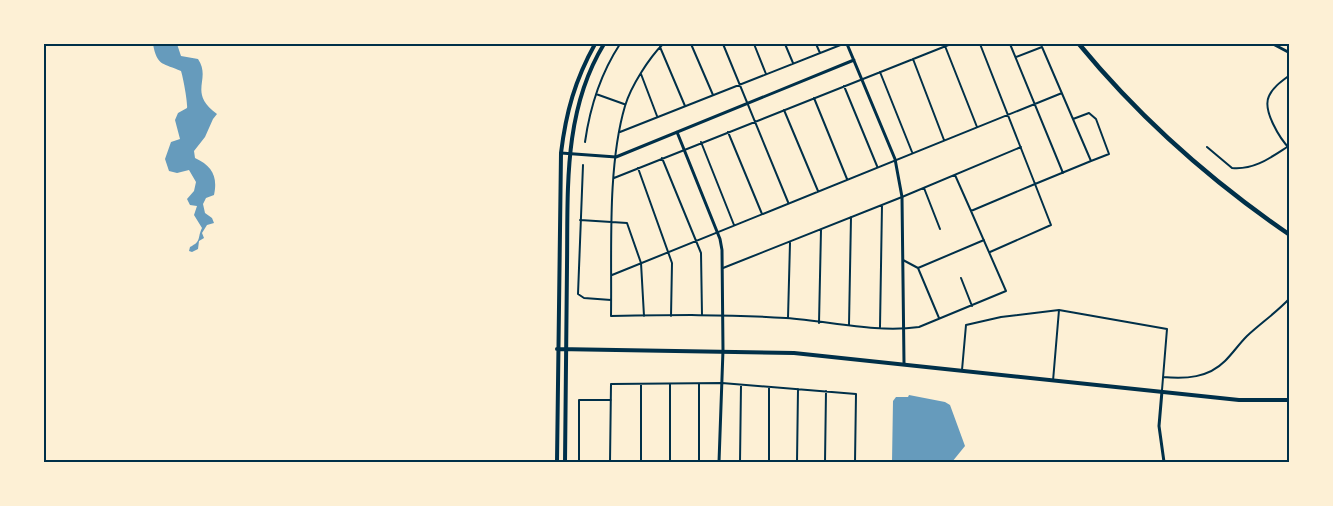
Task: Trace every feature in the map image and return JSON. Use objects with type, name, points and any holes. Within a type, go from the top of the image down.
[{"type":"highway","points":[[1078,44],[1126,98],[1162,133],[1230,192],[1290,235]]},
{"type":"main road","points":[[557,462],[557,348],[563,130],[575,83],[594,44]]},
{"type":"main road","points":[[565,462],[569,154],[581,91],[592,64],[604,44]]},
{"type":"main road","points":[[557,348],[794,353],[1239,400],[1290,400]]},
{"type":"street","points":[[585,142],[587,126],[607,63],[620,44]]},
{"type":"street","points":[[692,44],[713,95]]},
{"type":"street","points":[[723,44],[788,203]]},
{"type":"street","points":[[754,44],[766,74]]},
{"type":"street","points":[[785,44],[793,63]]},
{"type":"street","points":[[816,44],[820,53]]},
{"type":"street","points":[[620,132],[845,44],[854,60],[895,159],[902,197],[904,363]]},
{"type":"street","points":[[614,178],[683,148],[951,44]]},
{"type":"street","points":[[980,44],[1050,225],[990,252]]},
{"type":"street","points":[[1010,44],[1063,173]]},
{"type":"street","points":[[1273,44],[1280,45],[1290,52]]},
{"type":"street","points":[[662,45],[686,106]]},
{"type":"street","points":[[662,45],[641,74],[625,104],[614,178],[611,316],[723,315],[789,318],[819,323],[904,329],[919,327],[972,306],[1006,291],[956,175]]},
{"type":"street","points":[[945,46],[977,127]]},
{"type":"street","points":[[1016,57],[1042,47],[1091,161]]},
{"type":"street","points":[[913,59],[944,140]]},
{"type":"street","points":[[561,153],[616,157],[854,60]]},
{"type":"street","points":[[880,72],[912,152]]},
{"type":"street","points":[[641,74],[657,117]]},
{"type":"street","points":[[1207,147],[1232,168],[1258,165],[1288,148],[1269,115],[1267,103],[1275,88],[1290,75]]},
{"type":"street","points":[[844,86],[877,166]]},
{"type":"street","points":[[612,275],[1062,93]]},
{"type":"street","points":[[596,94],[625,104]]},
{"type":"street","points":[[814,98],[847,179]]},
{"type":"street","points":[[784,110],[818,190]]},
{"type":"street","points":[[971,211],[1109,154],[1095,119],[1089,113],[1073,119]]},
{"type":"street","points":[[677,132],[722,250],[723,350],[720,462]]},
{"type":"street","points":[[728,132],[762,214]]},
{"type":"street","points":[[701,142],[734,225]]},
{"type":"street","points":[[723,268],[851,218],[1021,147]]},
{"type":"street","points":[[662,158],[701,253],[702,315]]},
{"type":"street","points":[[583,165],[578,294],[584,298],[611,300]]},
{"type":"street","points":[[638,168],[672,263],[671,316]]},
{"type":"street","points":[[924,188],[940,229]]},
{"type":"street","points":[[880,327],[882,205]]},
{"type":"street","points":[[849,325],[851,218]]},
{"type":"street","points":[[580,220],[627,223],[641,263],[644,316]]},
{"type":"street","points":[[819,323],[821,229]]},
{"type":"street","points":[[918,268],[984,240]]},
{"type":"street","points":[[789,318],[790,242]]},
{"type":"street","points":[[903,260],[918,268],[939,319]]},
{"type":"street","points":[[961,278],[972,306]]},
{"type":"street","points":[[1163,377],[1184,379],[1200,376],[1213,370],[1290,298]]},
{"type":"street","points":[[1053,381],[1059,310]]},
{"type":"street","points":[[962,370],[966,325],[1001,317],[1059,310],[1167,329],[1158,426],[1164,462]]},
{"type":"street","points":[[610,462],[611,384],[722,383],[856,394],[855,462]]},
{"type":"street","points":[[641,384],[641,462]]},
{"type":"street","points":[[670,384],[670,462]]},
{"type":"street","points":[[699,384],[699,462]]},
{"type":"street","points":[[740,462],[741,385]]},
{"type":"street","points":[[769,387],[769,462]]},
{"type":"street","points":[[797,462],[798,388]]},
{"type":"street","points":[[825,462],[826,392]]},
{"type":"street","points":[[579,462],[579,400],[611,400]]},
{"type":"water","points":[[153,44],[177,44],[181,56],[198,59],[203,73],[201,92],[203,99],[217,114],[205,137],[194,151],[195,158],[210,168],[214,177],[214,195],[206,198],[203,204],[205,213],[212,218],[214,223],[207,225],[202,233],[204,238],[199,241],[198,249],[192,252],[189,251],[190,247],[198,241],[202,228],[194,215],[197,206],[190,205],[187,199],[194,191],[196,182],[189,170],[177,173],[169,171],[165,159],[171,142],[180,139],[175,120],[178,113],[187,108],[184,84],[181,71],[159,61]]},
{"type":"water","points":[[909,395],[950,405],[965,446],[952,462],[892,462],[893,401],[896,397],[908,397]]}]
